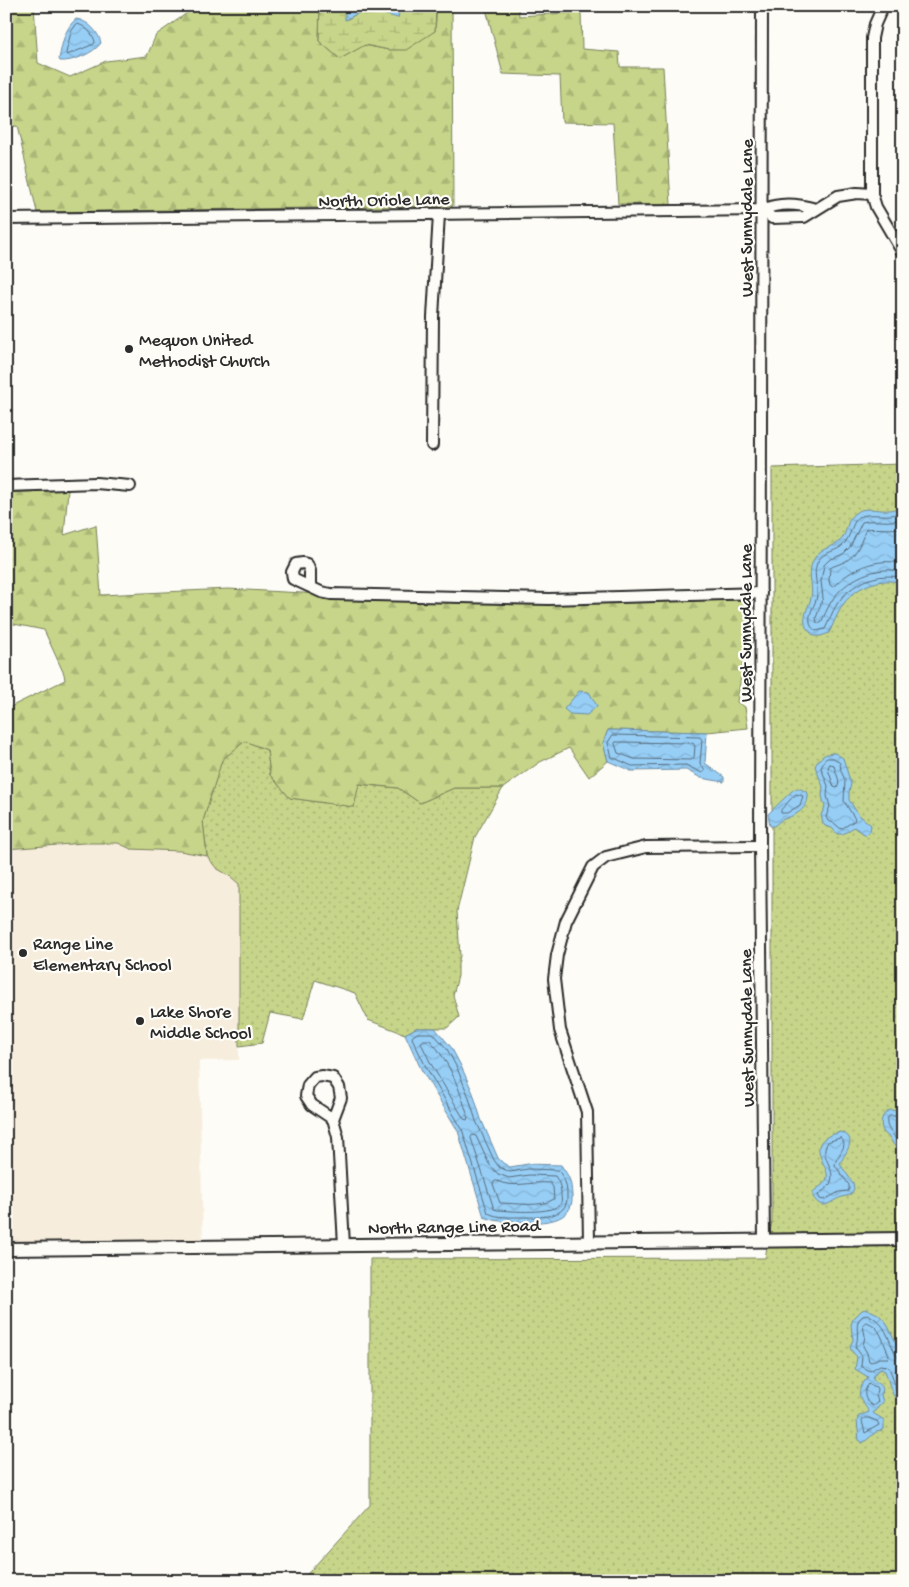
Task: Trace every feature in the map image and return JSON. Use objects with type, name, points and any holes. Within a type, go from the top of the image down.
[{"type":"street","name":"West Sunnydale Lane","points":[[762,6],[760,846],[764,1240]]},
{"type":"street","points":[[882,6],[872,38],[872,194],[876,207],[903,253]]},
{"type":"street","name":"North Oriole Lane","points":[[6,219],[763,210],[772,205],[804,205],[816,209],[838,196],[857,193],[872,194]]},
{"type":"street","points":[[432,445],[433,317],[439,214]]},
{"type":"street","points":[[6,486],[96,483],[130,486]]},
{"type":"street","points":[[310,586],[321,592],[331,594],[549,598],[761,593]]},
{"type":"street","points":[[589,1242],[587,1112],[560,1030],[554,979],[557,955],[566,921],[594,867],[606,856],[646,846],[760,846]]},
{"type":"street","points":[[333,1119],[338,1137],[344,1245]]},
{"type":"street","name":"North Range Line Road","points":[[6,1249],[903,1239]]},
{"type":"shaded area","name":"Lake Shore Middle School","points":[[84,843],[118,843],[131,849],[180,851],[207,856],[216,868],[239,884],[239,1060],[199,1061],[203,1246],[6,1249],[6,849]]},
{"type":"green space","points":[[6,6],[34,6],[38,63],[70,77],[106,61],[147,56],[156,35],[197,6],[320,6],[319,41],[340,59],[364,45],[389,50],[435,31],[437,6],[518,6],[519,16],[581,12],[582,49],[619,52],[620,67],[663,67],[671,205],[618,204],[613,123],[562,122],[560,76],[503,74],[486,9],[452,8],[453,206],[37,212],[17,126],[6,127]]},
{"type":"green space","points":[[320,6],[345,6],[346,20],[365,9],[374,9],[387,15],[399,13],[389,6],[436,6],[435,31],[406,50],[389,50],[365,45],[340,59],[319,41]]},
{"type":"green space","points":[[903,464],[903,1581],[301,1581],[370,1505],[370,1259],[765,1258],[772,1221],[772,468]]},
{"type":"green space","points":[[68,490],[64,535],[96,525],[101,595],[228,589],[489,603],[751,600],[753,641],[744,657],[737,702],[745,707],[748,728],[707,732],[608,730],[603,743],[608,761],[589,777],[569,748],[540,762],[503,788],[454,788],[420,803],[398,788],[359,784],[354,807],[290,798],[270,775],[267,750],[245,741],[222,760],[203,821],[207,856],[180,851],[131,849],[118,843],[84,843],[6,849],[6,709],[65,680],[44,630],[9,623],[6,626],[6,493]]},
{"type":"green space","points":[[245,741],[267,750],[270,775],[290,798],[354,807],[358,784],[398,788],[420,803],[454,788],[503,788],[475,837],[457,911],[460,956],[458,976],[453,995],[459,1017],[447,1028],[416,1028],[405,1034],[368,1020],[355,993],[315,980],[303,1019],[270,1013],[262,1043],[239,1046],[239,884],[216,868],[207,856],[203,821],[222,759]]},
{"type":"water","points":[[345,6],[389,6],[399,13],[398,18],[374,9],[366,9],[345,20]]},
{"type":"water","points":[[76,19],[92,27],[101,43],[83,56],[60,61],[64,37]]},
{"type":"water","points":[[903,505],[903,583],[894,581],[876,582],[860,589],[846,601],[829,633],[814,636],[806,627],[805,614],[812,593],[811,567],[816,556],[821,551],[841,540],[850,519],[860,510],[890,510]]},
{"type":"water","points":[[579,691],[589,692],[597,706],[587,715],[570,714],[564,709]]},
{"type":"water","points":[[608,730],[707,732],[705,763],[724,777],[724,782],[701,778],[686,770],[631,771],[608,761],[603,743]]},
{"type":"water","points":[[835,753],[843,758],[851,784],[849,800],[858,814],[871,825],[870,831],[866,835],[854,827],[843,834],[837,834],[832,828],[825,826],[823,823],[821,815],[825,807],[822,796],[823,787],[815,766],[823,756]]},
{"type":"water","points":[[794,789],[801,789],[808,793],[808,799],[804,807],[793,816],[781,820],[774,826],[770,826],[768,814]]},
{"type":"water","points":[[416,1028],[435,1028],[451,1047],[473,1093],[481,1119],[498,1158],[503,1163],[510,1167],[528,1164],[561,1165],[570,1179],[572,1196],[568,1212],[555,1220],[547,1221],[503,1221],[484,1217],[458,1131],[421,1069],[405,1034]]},
{"type":"water","points":[[890,1110],[903,1111],[903,1149],[895,1146],[882,1128],[883,1116]]},
{"type":"water","points":[[840,1132],[846,1134],[850,1142],[840,1164],[853,1183],[854,1189],[850,1195],[824,1205],[817,1202],[813,1197],[813,1192],[827,1178],[819,1147],[825,1138]]},
{"type":"water","points":[[867,1309],[878,1314],[886,1322],[903,1357],[903,1404],[895,1398],[885,1371],[881,1369],[875,1374],[873,1379],[883,1389],[881,1395],[883,1402],[873,1413],[884,1420],[884,1429],[876,1432],[863,1443],[859,1440],[857,1421],[859,1416],[869,1412],[860,1395],[861,1387],[868,1377],[855,1369],[857,1357],[850,1346],[853,1340],[851,1325],[853,1319],[862,1310]]},
{"type":"place","name":"Mequon United Methodist Church","points":[[129,349]]},
{"type":"place","name":"Range Line Elementary School","points":[[23,953]]},
{"type":"place","name":"Lake Shore Middle School","points":[[140,1021]]}]
